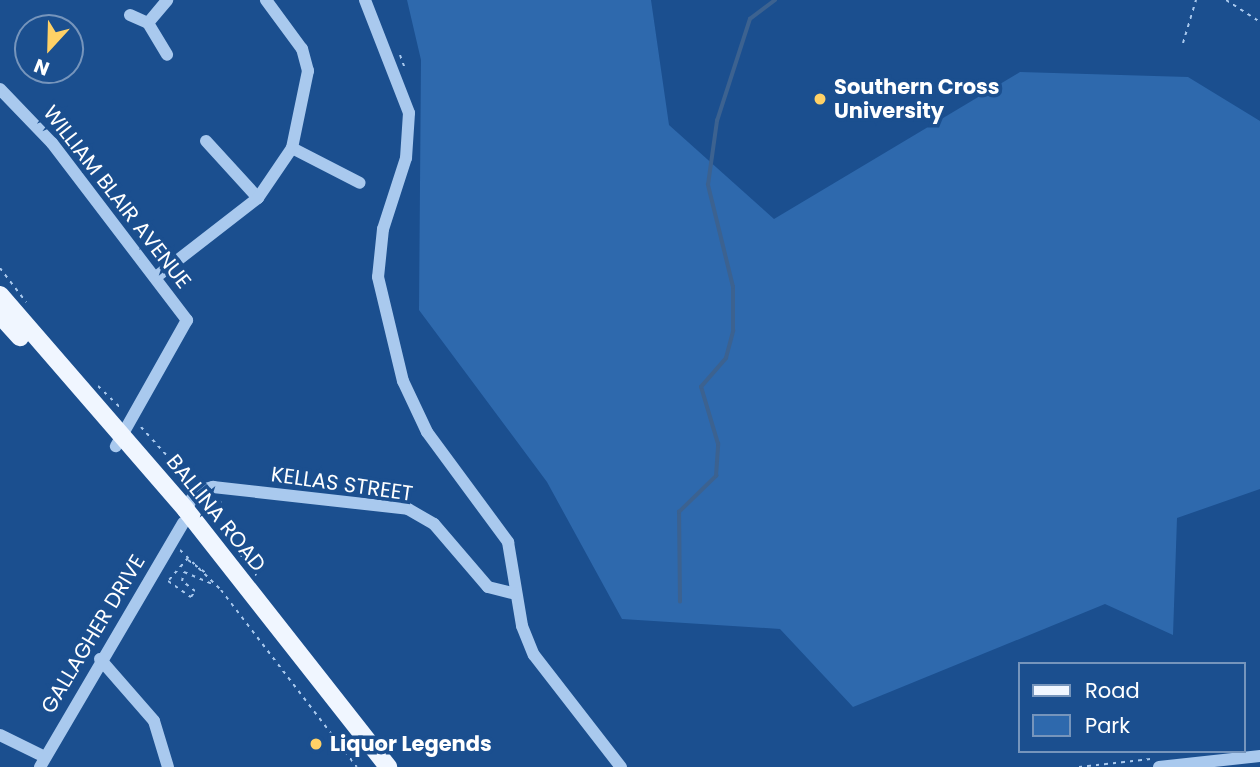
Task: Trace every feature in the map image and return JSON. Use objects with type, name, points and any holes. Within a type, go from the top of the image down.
[{"type":"main road","name":"BALLINA ROAD","points":[[0,295],[388,767]]},
{"type":"main road","name":"BALLINA ROAD","points":[[0,315],[120,441]]},
{"type":"main road","name":"BALLINA ROAD","points":[[184,517],[373,767]]},
{"type":"street","points":[[148,23],[167,0]]},
{"type":"street","points":[[156,277],[258,198],[292,148],[308,71],[296,38],[266,0]]},
{"type":"street","points":[[365,0],[410,113],[406,158],[380,253],[386,322],[418,415],[509,542],[516,594],[534,655],[621,767]]},
{"type":"street","points":[[130,15],[148,23],[167,55]]},
{"type":"street","name":"WILLIAM BLAIR AVENUE","points":[[0,89],[30,116],[156,277],[186,325],[120,441]]},
{"type":"street","points":[[206,141],[258,198]]},
{"type":"street","points":[[292,148],[360,183]]},
{"type":"street","name":"KELLAS STREET","points":[[184,517],[199,490],[229,488],[408,509],[434,524],[480,581],[516,594]]},
{"type":"street","name":"GALLAGHER DRIVE","points":[[41,761],[184,517]]},
{"type":"street","points":[[100,659],[155,721],[168,767]]},
{"type":"street","points":[[0,735],[41,761]]},
{"type":"street","points":[[1162,762],[1260,756]]},
{"type":"path","points":[[1183,43],[1196,0]]},
{"type":"path","points":[[1226,0],[1260,22]]},
{"type":"path","points":[[397,48],[407,75]]},
{"type":"path","points":[[138,424],[193,485]]},
{"type":"path","points":[[211,520],[229,488]]},
{"type":"path","points":[[170,544],[190,552],[357,767]]},
{"type":"path","points":[[207,574],[188,559],[167,581],[191,597],[195,592],[181,579],[184,572],[205,586],[215,584]]},
{"type":"path","points":[[1079,767],[1162,762]]},
{"type":"green space","points":[[407,0],[651,0],[669,125],[774,219],[1020,72],[1188,77],[1260,121],[1260,489],[1177,518],[1173,635],[1105,604],[853,707],[780,629],[622,619],[547,482],[419,310],[421,60]]},
{"type":"waterway","points":[[680,602],[679,512],[716,476],[718,444],[701,387],[726,358],[733,331],[733,287],[708,185],[717,121],[750,19],[775,0]]},
{"type":"place","name":"Southern Cross University","points":[[820,99]]},
{"type":"place","name":"Liquor Legends","points":[[316,744]]}]
